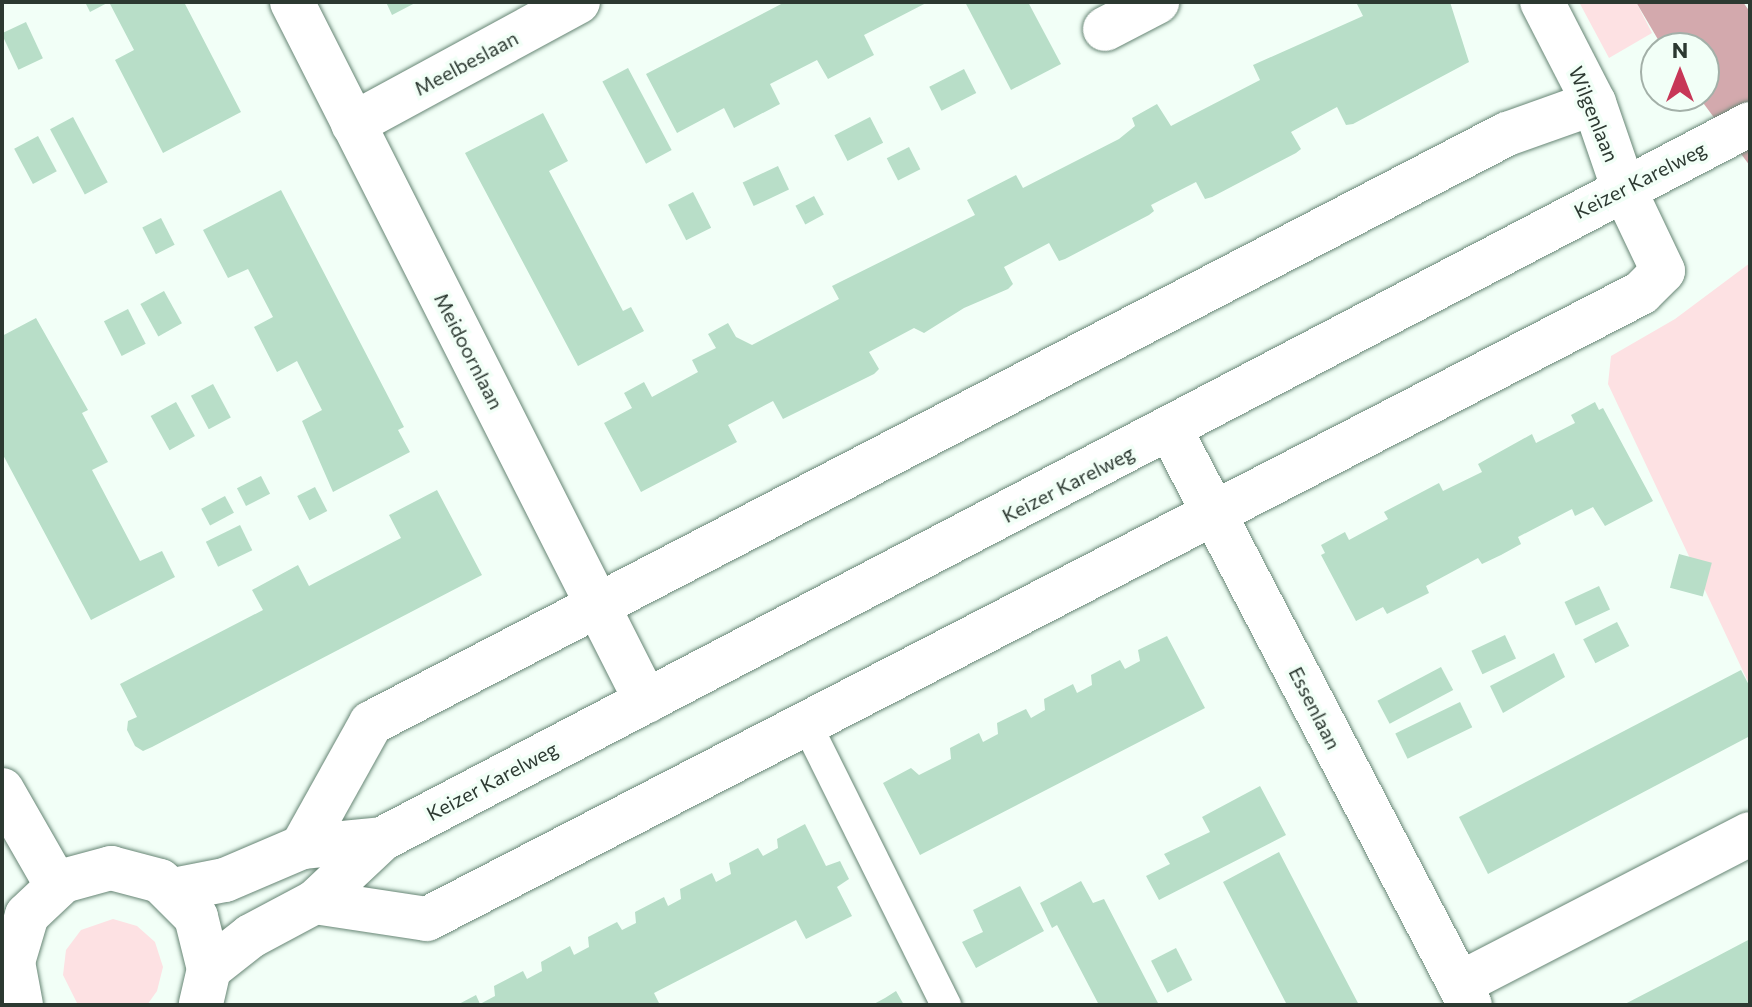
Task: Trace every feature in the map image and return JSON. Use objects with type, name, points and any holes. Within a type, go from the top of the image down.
[{"type":"street","name":"Meidoornlaan","points":[[292,2],[646,701]]},
{"type":"street","name":"Meelbeslaan","points":[[353,124],[578,2]]},
{"type":"street","points":[[1105,29],[1157,2]]},
{"type":"street","name":"Wilgenlaan","points":[[1215,516],[1641,293],[1663,271],[1623,187],[1594,103],[1542,2]]},
{"type":"street","points":[[302,847],[371,723],[600,608],[1507,134],[1594,103]]},
{"type":"street","name":"Keizer Karelweg","points":[[205,987],[251,936],[315,902],[382,839],[1171,431],[1623,187],[1750,124]]},
{"type":"street","name":"Essenlaan","points":[[1171,431],[1465,995],[1750,834]]},
{"type":"street","points":[[315,902],[427,919],[1215,516]]},
{"type":"street","points":[[2,790],[57,886]]},
{"type":"street","name":"Keizer Karelweg","points":[[173,890],[225,880],[302,847],[382,839]]},
{"type":"street","points":[[12,990],[20,930],[37,901],[78,874],[111,868],[144,874],[173,890],[204,933],[205,987]]},
{"type":"lane","points":[[807,725],[946,1005]]},
{"type":"shaded area","points":[[1579,2],[1636,2],[1651,32],[1640,32],[1640,40],[1609,58]]},
{"type":"shaded area","points":[[1636,2],[1743,2],[1750,12],[1750,166],[1710,112],[1720,112],[1720,32],[1654,32]]},
{"type":"shaded area","points":[[1750,263],[1750,686],[1608,384],[1611,356],[1675,319]]},
{"type":"shaded area","points":[[113,919],[137,926],[155,942],[163,967],[157,991],[147,1005],[78,1005],[63,975],[66,950],[81,930]]},
{"type":"building","points":[[85,2],[109,2],[90,12]]},
{"type":"building","points":[[109,2],[184,2],[241,112],[163,153],[115,60],[134,50]]},
{"type":"building","points":[[386,2],[417,2],[392,15]]},
{"type":"building","points":[[785,2],[928,2],[864,35],[874,55],[828,79],[817,60],[770,84],[780,104],[734,128],[724,108],[677,133],[646,74]]},
{"type":"building","points":[[965,2],[1028,2],[1061,64],[1011,90]]},
{"type":"building","points":[[1356,2],[1450,2],[1469,62],[1353,124],[1346,125],[1337,107],[1291,132],[1301,149],[1296,153],[1212,197],[1205,199],[1196,182],[1151,205],[1154,211],[1149,215],[1059,261],[1049,243],[1004,267],[1013,284],[1008,289],[964,308],[924,333],[914,328],[869,352],[879,369],[874,374],[783,419],[773,401],[728,425],[737,442],[641,492],[604,423],[632,408],[624,393],[644,382],[652,397],[698,372],[692,360],[716,348],[708,334],[728,323],[736,337],[752,345],[839,299],[832,286],[975,215],[967,200],[1016,175],[1023,188],[1119,139],[1135,126],[1132,118],[1157,104],[1171,126],[1260,80],[1253,65],[1363,16]]},
{"type":"building","points":[[26,22],[43,58],[18,70],[2,33]]},
{"type":"building","points":[[628,68],[672,150],[646,164],[602,82]]},
{"type":"building","points":[[964,69],[976,93],[942,111],[929,87]]},
{"type":"building","points":[[543,113],[568,161],[549,171],[623,311],[631,307],[644,331],[578,366],[465,153]]},
{"type":"building","points":[[73,117],[108,182],[85,195],[50,129]]},
{"type":"building","points":[[870,117],[883,143],[848,161],[834,135]]},
{"type":"building","points":[[38,136],[57,171],[33,184],[14,149]]},
{"type":"building","points":[[909,147],[920,169],[898,181],[887,158]]},
{"type":"building","points":[[778,166],[789,190],[754,206],[743,182]]},
{"type":"building","points":[[281,190],[404,427],[398,430],[410,452],[333,492],[302,421],[322,410],[297,361],[277,372],[254,327],[273,317],[248,269],[228,278],[203,230]]},
{"type":"building","points":[[693,192],[711,228],[686,240],[668,205]]},
{"type":"building","points":[[814,196],[824,215],[805,224],[795,206]]},
{"type":"building","points":[[161,218],[175,245],[156,254],[142,228]]},
{"type":"building","points":[[164,291],[182,323],[158,336],[140,304]]},
{"type":"building","points":[[128,309],[146,344],[122,356],[104,321]]},
{"type":"building","points":[[36,318],[88,410],[82,413],[108,462],[92,470],[140,561],[162,551],[175,577],[91,620],[2,453],[2,336]]},
{"type":"building","points":[[213,384],[231,418],[209,429],[191,396]]},
{"type":"building","points":[[176,402],[195,436],[170,450],[151,416]]},
{"type":"building","points":[[1595,402],[1599,410],[1603,408],[1653,501],[1605,526],[1593,507],[1575,516],[1572,509],[1518,537],[1521,544],[1501,555],[1482,564],[1478,558],[1426,586],[1429,593],[1387,614],[1383,607],[1356,621],[1321,555],[1325,553],[1321,545],[1345,532],[1349,540],[1388,519],[1384,512],[1439,483],[1443,491],[1482,472],[1478,464],[1532,434],[1536,443],[1575,423],[1571,415]]},
{"type":"building","points":[[261,476],[270,494],[246,506],[237,488]]},
{"type":"building","points":[[315,487],[327,511],[309,520],[297,496]]},
{"type":"building","points":[[437,490],[482,575],[152,747],[143,751],[135,746],[127,730],[128,721],[137,717],[120,684],[263,610],[252,590],[298,565],[309,586],[401,538],[389,515]]},
{"type":"building","points":[[225,496],[234,513],[210,525],[201,509]]},
{"type":"building","points":[[240,525],[252,550],[218,567],[206,542]]},
{"type":"building","points":[[1679,554],[1712,563],[1703,597],[1670,588]]},
{"type":"building","points":[[1599,586],[1610,610],[1576,626],[1565,602]]},
{"type":"building","points":[[1617,622],[1629,646],[1595,663],[1583,639]]},
{"type":"building","points":[[1505,635],[1516,659],[1482,674],[1471,651]]},
{"type":"building","points":[[1167,636],[1205,708],[920,855],[883,783],[911,768],[919,775],[951,759],[950,748],[979,733],[983,742],[998,734],[997,723],[1026,709],[1031,718],[1045,710],[1044,699],[1073,684],[1077,693],[1092,685],[1091,675],[1120,660],[1125,669],[1140,661],[1138,650]]},
{"type":"building","points":[[1554,653],[1565,677],[1503,713],[1490,686]]},
{"type":"building","points":[[1441,667],[1453,690],[1390,724],[1377,701]]},
{"type":"building","points":[[1741,670],[1750,687],[1750,736],[1488,874],[1459,817]]},
{"type":"building","points":[[1460,702],[1472,727],[1408,759],[1395,734]]},
{"type":"building","points":[[1260,786],[1286,835],[1159,900],[1146,876],[1170,864],[1164,854],[1210,832],[1202,817]]},
{"type":"building","points":[[805,824],[826,866],[840,861],[849,879],[837,887],[852,916],[806,939],[796,920],[654,993],[660,1005],[457,1005],[476,995],[480,1004],[495,996],[494,986],[523,971],[527,979],[542,971],[541,962],[570,946],[574,955],[589,947],[588,937],[617,922],[622,930],[636,923],[635,912],[664,897],[668,906],[681,899],[680,889],[712,873],[716,882],[731,874],[729,863],[758,848],[763,856],[778,848],[777,839]]},
{"type":"building","points":[[1279,852],[1359,1005],[1287,1005],[1223,882]]},
{"type":"building","points":[[1081,881],[1093,903],[1104,899],[1159,1005],[1099,1005],[1057,925],[1052,928],[1040,903]]},
{"type":"building","points":[[1020,886],[1044,931],[976,968],[962,942],[983,932],[973,910]]},
{"type":"building","points":[[1750,939],[1750,1005],[1623,1005],[1712,959]]},
{"type":"building","points":[[1176,948],[1192,980],[1167,993],[1151,961]]},
{"type":"building","points":[[896,991],[904,1005],[872,1005],[885,998]]}]
